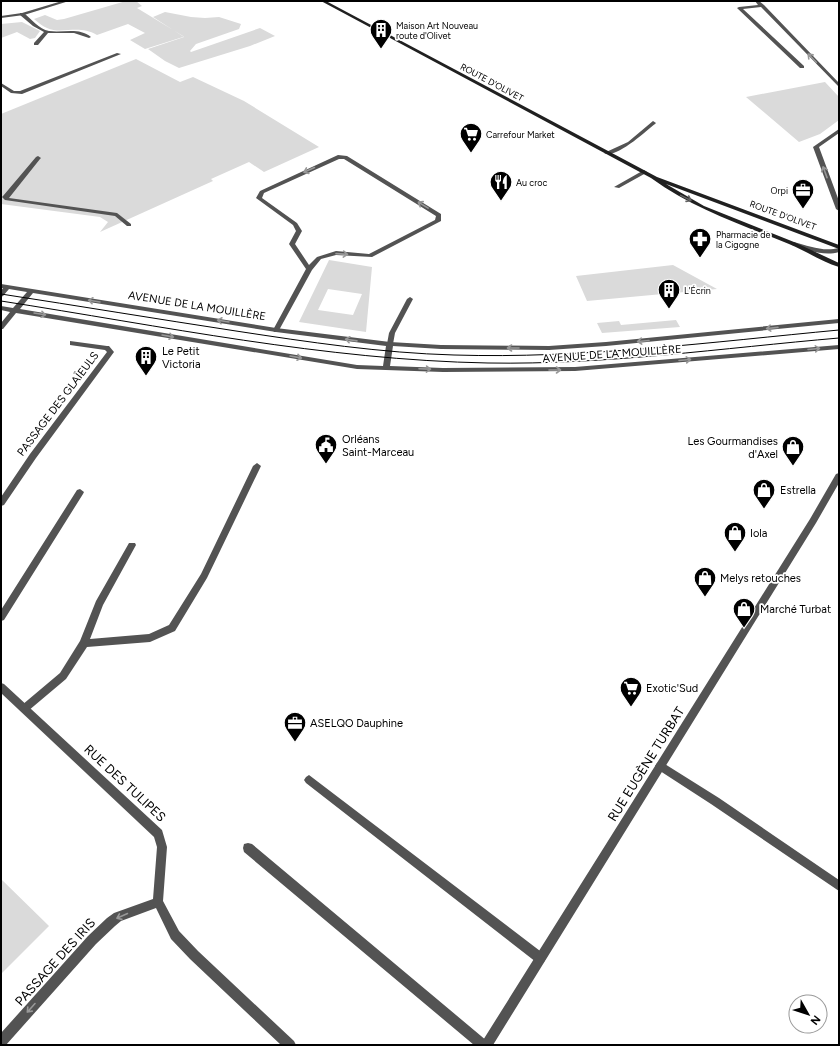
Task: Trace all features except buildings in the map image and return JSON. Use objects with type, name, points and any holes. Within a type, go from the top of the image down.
[{"type":"main road","name":"ROUTE D'OLIVET","points":[[323,1],[644,172],[668,189],[839,265]]},
{"type":"main road","name":"ROUTE D'OLIVET","points":[[653,177],[674,183],[839,246]]},
{"type":"street","points":[[1,17],[22,14],[67,1]]},
{"type":"street","points":[[757,1],[839,86]]},
{"type":"street","points":[[762,6],[739,8],[802,67]]},
{"type":"street","points":[[22,14],[28,20],[47,32],[79,32],[89,37]]},
{"type":"street","points":[[36,44],[47,32]]},
{"type":"street","points":[[1,84],[13,92],[20,93],[119,54]]},
{"type":"street","points":[[607,153],[630,143],[653,123]]},
{"type":"street","points":[[839,131],[816,147],[839,209]]},
{"type":"street","points":[[276,330],[309,269],[319,258],[336,253],[370,256],[438,221],[439,215],[345,157],[338,157],[262,192],[259,198],[295,224],[299,231],[292,244],[309,269]]},
{"type":"street","points":[[38,158],[5,197],[7,199],[117,215],[129,225]]},
{"type":"street","points":[[617,187],[644,172]]},
{"type":"street","name":"ROUTE D'OLIVET","points":[[793,244],[826,252],[835,252],[839,250]]},
{"type":"street","points":[[1,295],[4,287]]},
{"type":"street","name":"AVENUE DE LA MOUILLÈRE","points":[[4,287],[276,330],[390,344],[480,348],[549,348],[839,322]]},
{"type":"street","points":[[1,327],[31,291]]},
{"type":"street","points":[[386,368],[392,333],[410,299]]},
{"type":"street","name":"AVENUE DE LA MOUILLÈRE","points":[[1,308],[357,367],[443,370],[575,370],[839,347]]},
{"type":"street","name":"PASSAGE DES GLAÏEULS","points":[[1,503],[33,456],[110,352],[107,348],[72,343]]},
{"type":"street","points":[[84,643],[150,638],[172,628],[204,576],[257,466]]},
{"type":"street","name":"RUE EUGÈNE TURBAT","points":[[484,1045],[809,528],[839,476]]},
{"type":"street","points":[[1,617],[80,492]]},
{"type":"street","points":[[25,708],[63,676],[84,643],[99,604],[132,545]]},
{"type":"street","name":"RUE DES TULIPES","points":[[1,687],[158,834],[162,847],[158,902]]},
{"type":"street","points":[[660,766],[715,801],[839,886]]},
{"type":"street","points":[[309,780],[540,958]]},
{"type":"street","points":[[248,848],[484,1045]]},
{"type":"street","points":[[158,902],[175,935],[194,955],[290,1045]]},
{"type":"street","name":"PASSAGE DES IRIS","points":[[1,1042],[92,940],[111,922],[118,917],[158,902]]},
{"type":"shaded area","points":[[126,1],[136,1],[142,6],[137,8],[183,37],[145,49],[130,40],[145,33],[128,24],[97,35],[83,30],[53,30],[43,26],[34,19],[45,15],[57,20],[64,19]]},
{"type":"shaded area","points":[[165,12],[191,17],[219,17],[241,24],[239,29],[196,44],[190,51],[191,52],[260,28],[275,36],[250,46],[179,68],[165,61],[148,49],[184,37],[153,17]]},
{"type":"shaded area","points":[[22,22],[40,31],[35,38],[30,39],[17,32],[1,38],[1,24]]},
{"type":"shaded area","points":[[136,59],[180,82],[193,77],[244,101],[319,147],[264,172],[249,162],[211,179],[213,181],[100,232],[108,222],[100,217],[1,204],[1,114]]},
{"type":"shaded area","points":[[825,82],[839,97],[839,120],[820,134],[799,142],[746,97]]},
{"type":"shaded area","points":[[329,260],[372,267],[366,332],[299,322]],"holes":[[[328,289],[362,294],[353,315],[318,310]]]},
{"type":"shaded area","points":[[673,265],[717,289],[587,301],[576,276]]},
{"type":"shaded area","points":[[676,320],[680,327],[602,333],[597,323],[619,321],[621,325]]},
{"type":"shaded area","points":[[1,879],[49,926],[1,974]]},
{"type":"tram line","points":[[1,294],[290,339],[427,354],[502,356],[599,352],[839,330]]},
{"type":"tram line","points":[[1,301],[183,331],[305,349],[366,356],[488,363],[532,363],[620,359],[839,338]]},
{"type":"place","name":"Maison Art Nouveau route d'Olivet","points":[[381,50]]},
{"type":"place","name":"Carrefour Market","points":[[471,154]]},
{"type":"place","name":"Au croc","points":[[501,202]]},
{"type":"place","name":"Orpi","points":[[803,210]]},
{"type":"place","name":"Pharmacie de la Cigogne","points":[[700,258]]},
{"type":"place","name":"L'Écrin","points":[[669,310]]},
{"type":"place","name":"Le Petit Victoria","points":[[146,376]]},
{"type":"place","name":"Orléans Saint-Marceau","points":[[326,464]]},
{"type":"place","name":"Les Gourmandises d'Axel","points":[[793,466]]},
{"type":"place","name":"Estrella","points":[[764,510]]},
{"type":"place","name":"Iola","points":[[735,552]]},
{"type":"place","name":"Melys retouches","points":[[705,598]]},
{"type":"place","name":"Marché Turbat","points":[[744,628]]},
{"type":"place","name":"Exotic'Sud","points":[[631,708]]},
{"type":"place","name":"ASELQO Dauphine","points":[[295,742]]}]
